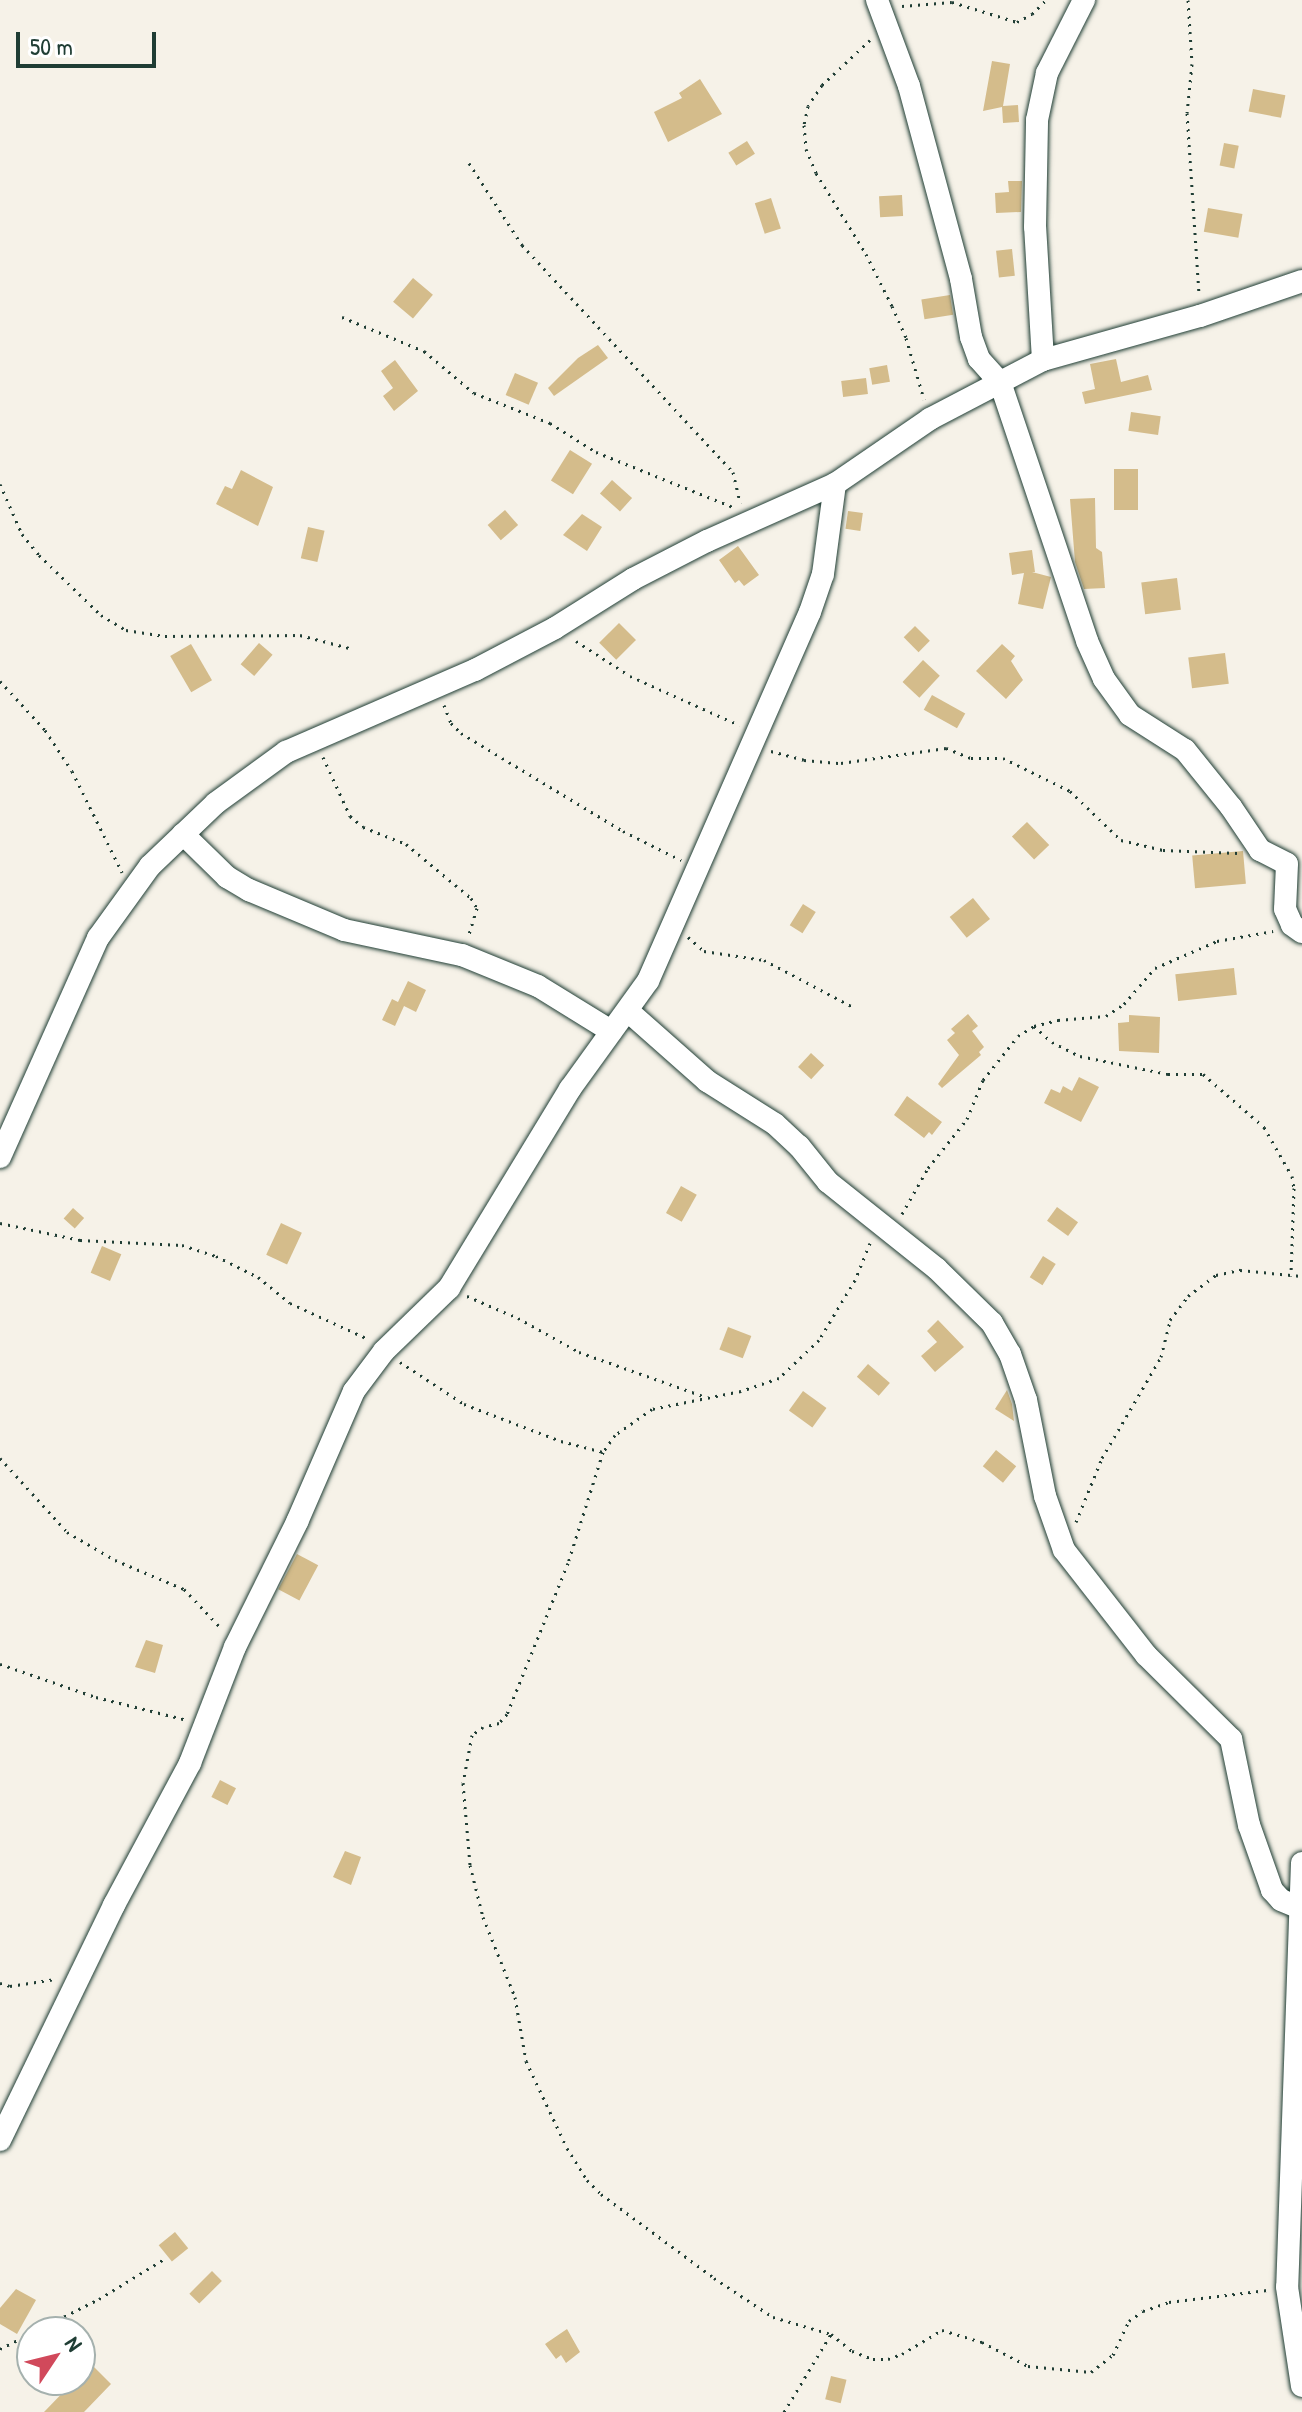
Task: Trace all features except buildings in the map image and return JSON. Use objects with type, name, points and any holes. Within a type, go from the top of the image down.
[{"type":"street","points":[[1043,360],[1035,227],[1037,120],[1047,73],[1084,0]]},
{"type":"street","points":[[881,10],[909,86],[958,266],[971,337],[979,359],[1000,382],[1087,641],[1104,679],[1130,715],[1185,750],[1266,855],[1282,859],[1287,864],[1285,909],[1300,932]]},
{"type":"street","points":[[0,1157],[98,938],[150,866],[216,803],[286,752],[450,682],[555,628],[633,579],[707,541],[835,484],[930,419],[1043,360],[1200,316],[1302,281]]},
{"type":"street","points":[[0,2140],[205,1728],[235,1647],[297,1522],[354,1391],[389,1346],[449,1288],[570,1089],[648,981],[678,920],[823,574],[835,484]]},
{"type":"street","points":[[183,834],[227,877],[249,890],[344,930],[462,955],[538,986],[611,1031]]},
{"type":"street","points":[[628,1011],[707,1081],[775,1124],[799,1146],[828,1182],[965,1293],[992,1323],[1010,1354],[1026,1400],[1053,1525],[1064,1550],[1146,1655],[1231,1739],[1249,1825],[1272,1890],[1281,1900],[1300,1908]]},
{"type":"street","points":[[1302,1863],[1287,2287],[1302,2386]]},
{"type":"path","points":[[930,419],[906,338],[892,306],[866,254],[816,173],[806,149],[808,106],[822,85],[872,38],[881,10],[893,11],[912,3],[952,2],[1017,22],[1032,14],[1046,0]]},
{"type":"path","points":[[1188,0],[1192,64],[1187,113],[1200,316]]},
{"type":"path","points":[[342,317],[416,347],[434,358],[474,393],[550,423],[596,452],[745,510],[738,500],[733,472],[522,245],[469,163]]},
{"type":"path","points":[[0,484],[22,534],[39,555],[101,615],[126,630],[165,636],[300,635],[353,649]]},
{"type":"path","points":[[555,628],[630,676],[737,724],[753,741],[804,760],[841,763],[946,748],[971,758],[1003,758],[1070,791],[1121,840],[1163,850],[1266,855]]},
{"type":"path","points":[[0,681],[45,730],[72,771],[132,894]]},
{"type":"path","points":[[450,682],[443,709],[461,733],[623,831],[698,869]]},
{"type":"path","points":[[325,734],[322,755],[350,816],[363,827],[406,844],[471,898],[477,908],[476,918],[462,955]]},
{"type":"path","points":[[678,920],[689,938],[704,951],[764,960],[855,1008]]},
{"type":"path","points":[[1287,2287],[1169,2302],[1143,2311],[1129,2321],[1113,2355],[1104,2364],[1091,2372],[1078,2374],[1028,2366],[982,2342],[942,2330],[888,2359],[873,2359],[852,2351],[831,2334],[773,2317],[741,2297],[587,2180],[567,2148],[526,2061],[515,1997],[483,1917],[464,1821],[467,1749],[476,1730],[499,1723],[507,1714],[558,1591],[603,1452],[630,1422],[652,1409],[779,1378],[800,1360],[819,1340],[928,1168],[961,1131],[983,1080],[1018,1036],[1034,1026],[1106,1016],[1124,1004],[1155,968],[1217,941],[1268,932],[1300,932]]},
{"type":"path","points":[[1034,1026],[1052,1042],[1080,1056],[1168,1074],[1203,1074],[1264,1127],[1292,1176],[1291,1276]]},
{"type":"path","points":[[0,1223],[80,1240],[182,1245],[216,1256],[258,1277],[275,1294],[339,1328],[389,1346],[464,1404],[561,1441],[603,1452]]},
{"type":"path","points":[[1064,1550],[1102,1458],[1145,1389],[1161,1357],[1170,1320],[1188,1296],[1216,1275],[1240,1270],[1302,1276]]},
{"type":"path","points":[[449,1288],[518,1318],[579,1352],[707,1397]]},
{"type":"path","points":[[0,1458],[67,1532],[115,1560],[184,1589],[210,1614],[235,1647]]},
{"type":"path","points":[[0,1664],[96,1697],[173,1714],[205,1728]]},
{"type":"path","points":[[0,1983],[10,1986],[37,1982],[84,1969]]},
{"type":"path","points":[[0,2349],[99,2299],[164,2259]]},
{"type":"path","points":[[784,2412],[831,2334]]}]
